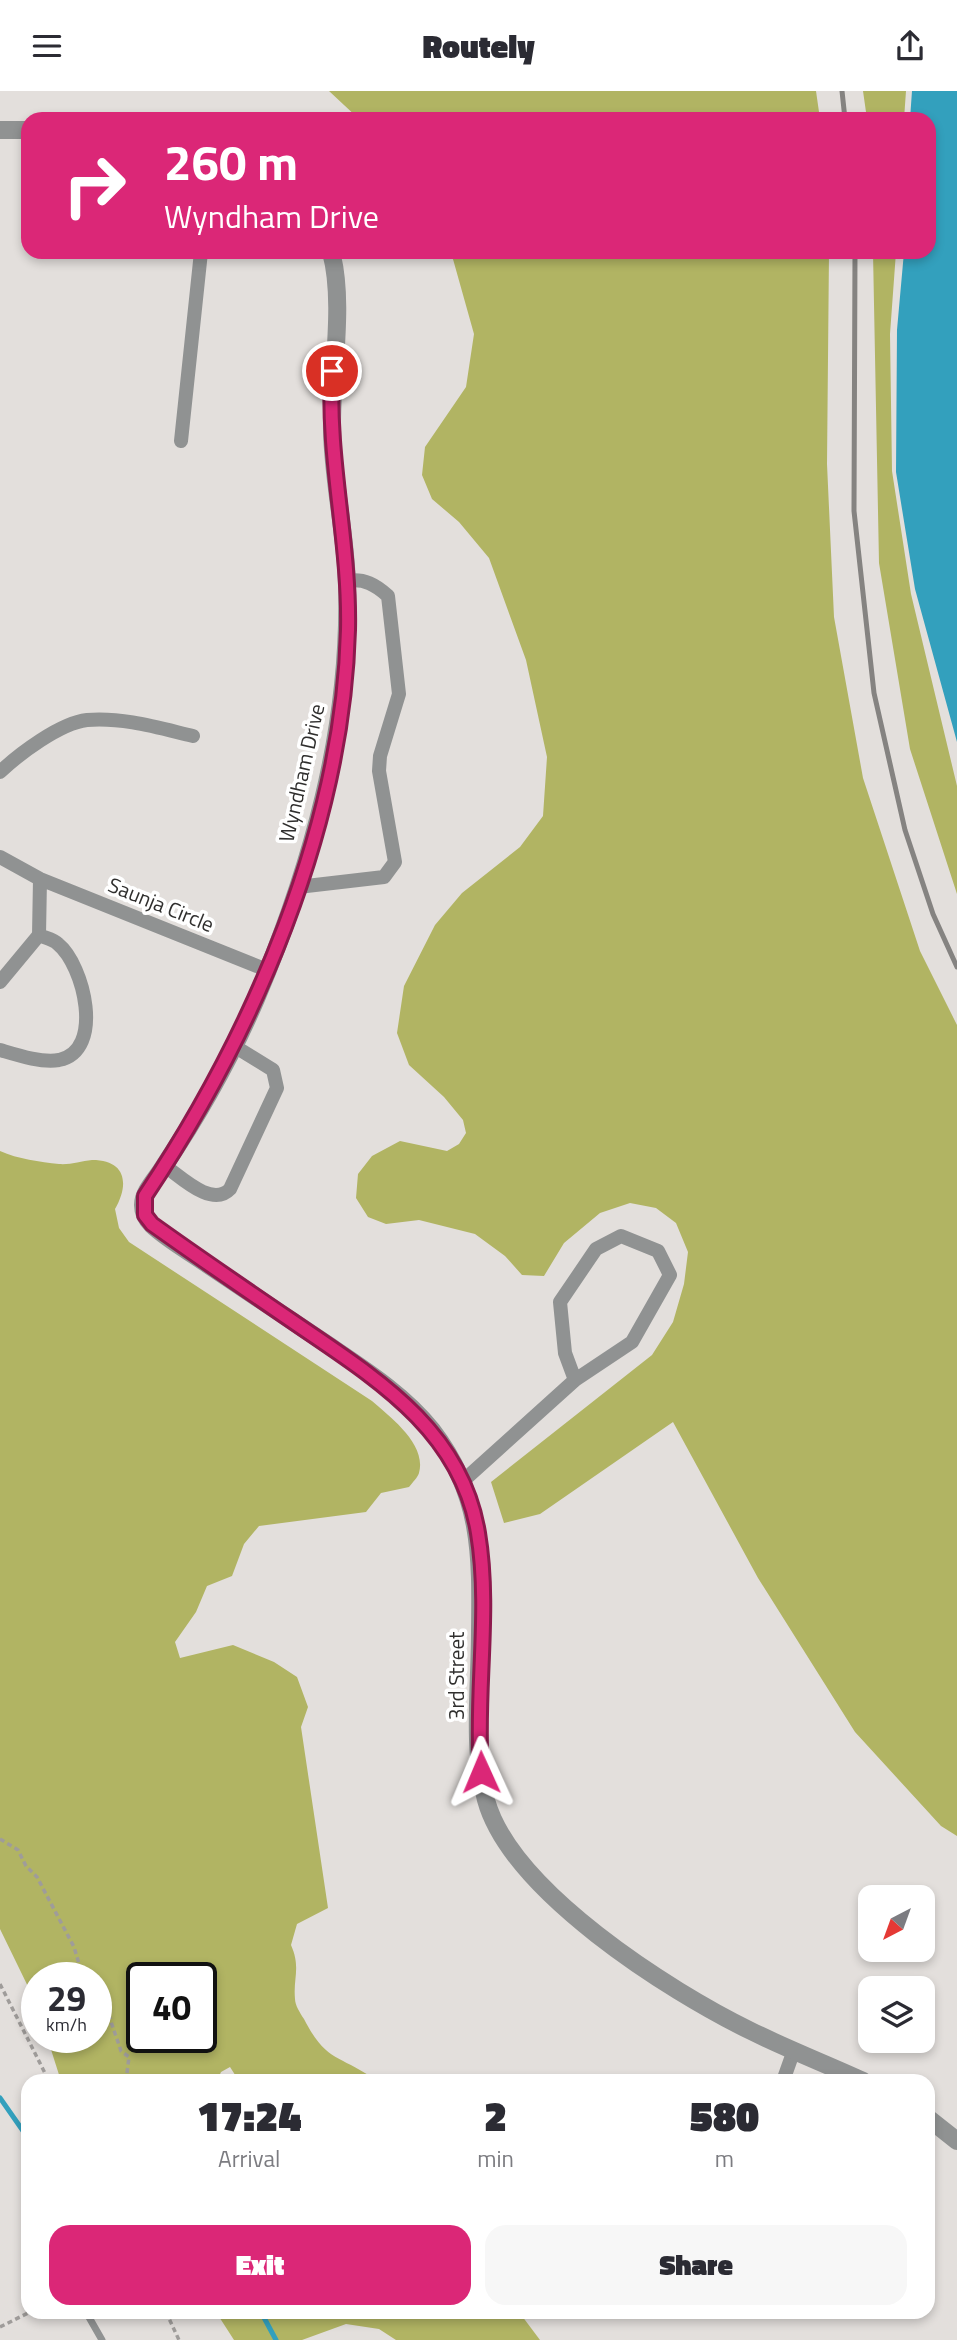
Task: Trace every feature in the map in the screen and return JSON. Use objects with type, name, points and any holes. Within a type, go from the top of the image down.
[{"type":"street","points":[[0,130],[21,130]]},
{"type":"street","points":[[181,441],[200,259]]},
{"type":"street","name":"Wyndham Drive","points":[[152,1224],[145,1215],[145,1196],[234,1046],[267,970],[298,887],[336,743],[348,631],[347,581],[332,446],[331,392],[338,294],[332,259]]},
{"type":"street","points":[[298,887],[384,877],[395,862],[379,771],[380,756],[399,695],[388,596],[364,581],[347,581]]},
{"type":"street","points":[[0,772],[18,755],[85,720],[136,722],[193,736]]},
{"type":"street","name":"Saunja Circle","points":[[0,857],[40,879],[267,970]]},
{"type":"street","points":[[0,982],[38,936],[40,879]]},
{"type":"street","points":[[0,1050],[20,1056],[60,1060],[76,1049],[85,1032],[85,1002],[80,973],[56,941],[38,936]]},
{"type":"street","points":[[165,1166],[209,1195],[218,1196],[230,1189],[277,1088],[273,1070],[234,1046]]},
{"type":"street","name":"3rd Street","points":[[152,1224],[374,1377],[410,1406],[432,1430],[463,1481],[472,1507],[481,1560],[481,1772],[491,1814],[504,1840],[548,1891],[640,1965],[713,2011],[847,2074]]},
{"type":"street","points":[[463,1481],[575,1380],[632,1342],[670,1275],[657,1251],[621,1236],[596,1249],[560,1302],[565,1353],[575,1380]]},
{"type":"street","points":[[785,2074],[794,2050]]},
{"type":"street","points":[[935,2123],[957,2141]]},
{"type":"lane","points":[[90,2319],[102,2340]]},
{"type":"path","points":[[0,1839],[18,1850],[37,1877],[74,1947],[78,1962]]},
{"type":"path","points":[[0,1984],[45,2074]]},
{"type":"path","points":[[112,2025],[121,2051],[129,2057],[127,2074]]},
{"type":"path","points":[[0,2327],[21,2316]]},
{"type":"path","points":[[170,2319],[180,2340]]},
{"type":"green space","points":[[329,91],[816,91],[819,112],[352,112]]},
{"type":"green space","points":[[863,91],[906,91],[904,112],[866,112]]},
{"type":"green space","points":[[453,259],[829,259],[827,464],[834,617],[863,778],[920,951],[957,1025],[957,1836],[941,1826],[855,1732],[758,1578],[673,1422],[540,1514],[504,1523],[491,1482],[652,1355],[673,1322],[684,1284],[688,1252],[676,1223],[656,1208],[630,1203],[600,1213],[564,1243],[544,1276],[522,1275],[505,1256],[475,1234],[419,1220],[386,1224],[368,1217],[356,1198],[358,1174],[372,1156],[400,1141],[447,1151],[459,1144],[466,1133],[463,1120],[444,1097],[409,1065],[397,1033],[404,986],[435,925],[462,893],[520,847],[543,816],[547,757],[526,660],[489,558],[459,522],[432,499],[422,475],[425,447],[466,387],[474,334]]},
{"type":"green space","points":[[873,259],[895,259],[890,334],[892,471],[911,594],[957,786],[957,894],[910,749],[879,563]]},
{"type":"green space","points":[[0,1151],[52,1163],[67,1164],[92,1160],[112,1164],[122,1175],[122,1191],[115,1209],[119,1228],[129,1242],[372,1401],[405,1432],[418,1452],[420,1462],[418,1475],[409,1487],[381,1493],[366,1512],[259,1526],[244,1544],[232,1576],[207,1586],[196,1612],[175,1642],[180,1658],[233,1645],[274,1662],[297,1677],[308,1707],[301,1727],[328,1908],[297,1924],[291,1945],[296,1966],[295,2001],[320,2044],[335,2057],[367,2074],[234,2074],[230,2067],[220,2074],[59,2074],[52,2053],[112,2053],[112,1962],[21,1962],[21,1972],[0,1929]]},
{"type":"green space","points":[[220,2319],[524,2319],[540,2340],[396,2340],[379,2329],[346,2324],[302,2340],[234,2340]]},
{"type":"water","points":[[912,91],[957,91],[957,742],[915,589],[896,472],[897,330],[903,259],[936,259],[936,112],[910,112]]},
{"type":"waterway","points":[[0,2098],[21,2128]]},
{"type":"waterway","points":[[265,2319],[276,2340]]},
{"type":"railway","points":[[842,91],[844,112]]},
{"type":"railway","points":[[855,259],[854,511],[874,693],[905,830],[933,914],[957,967]]},
{"type":"route","points":[[332,371],[332,446],[344,534],[348,631],[336,743],[298,887],[255,1000],[234,1046],[191,1125],[145,1196],[143,1205],[145,1215],[152,1224],[374,1377],[410,1406],[432,1430],[452,1461],[463,1481],[472,1507],[481,1560],[481,1772]]}]
